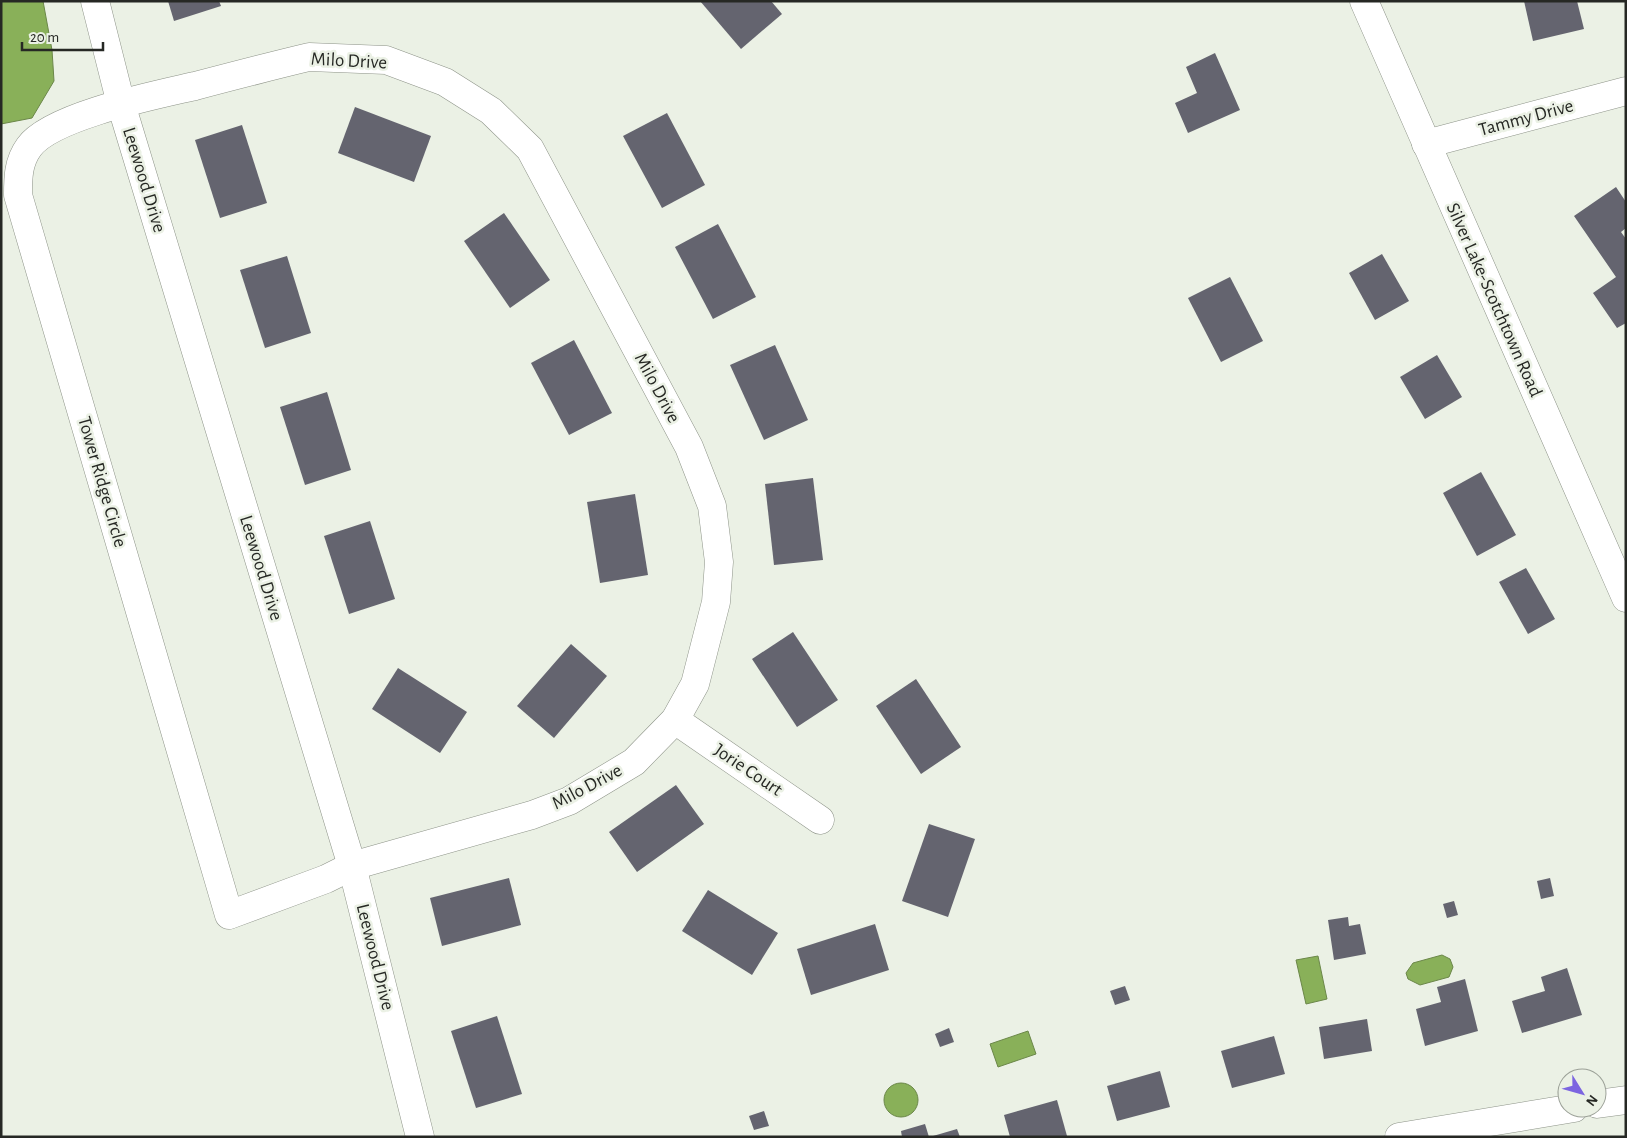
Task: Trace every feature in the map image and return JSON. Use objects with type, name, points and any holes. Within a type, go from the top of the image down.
[{"type":"street","name":"Leewood Drive","points":[[95,1],[121,104],[352,866],[420,1137]]},
{"type":"street","name":"Silver Lake-Scotchtown Road","points":[[1364,1],[1626,598]]},
{"type":"street","name":"Milo Drive","points":[[121,104],[309,56],[386,60],[445,82],[491,111],[530,149],[689,448],[712,506],[719,562],[716,602],[695,684],[675,720],[634,762],[568,801],[532,815],[352,866],[326,879],[229,915]]},
{"type":"street","name":"Tammy Drive","points":[[1426,144],[1626,91]]},
{"type":"street","name":"Tower Ridge Circle","points":[[121,104],[76,118],[51,129],[29,147],[19,168],[18,195],[229,915]]},
{"type":"street","name":"Jorie Court","points":[[675,720],[820,820]]},
{"type":"street","points":[[1607,1103],[1626,1100]]},
{"type":"street","points":[[1400,1137],[1557,1111]]},
{"type":"shaded area","points":[[1,1],[43,1],[52,50],[54,81],[32,118],[1,124]]},
{"type":"shaded area","points":[[1442,955],[1450,959],[1453,967],[1449,977],[1420,985],[1408,979],[1406,973],[1413,963]]},
{"type":"shaded area","points":[[1318,956],[1327,999],[1306,1004],[1296,960]]},
{"type":"shaded area","points":[[1028,1031],[1036,1054],[998,1067],[990,1044]]},
{"type":"shaded area","points":[[901,1083],[913,1088],[918,1100],[913,1112],[901,1117],[889,1112],[884,1100],[889,1088]]},
{"type":"building","points":[[168,1],[219,1],[221,6],[174,21]]},
{"type":"building","points":[[700,1],[771,1],[782,14],[741,49]]},
{"type":"building","points":[[1524,1],[1577,1],[1584,29],[1533,41]]},
{"type":"building","points":[[1215,53],[1240,110],[1188,133],[1175,103],[1197,93],[1186,67]]},
{"type":"building","points":[[355,107],[431,136],[414,182],[338,153]]},
{"type":"building","points":[[667,113],[705,185],[662,208],[623,136]]},
{"type":"building","points":[[242,125],[267,203],[220,218],[195,140]]},
{"type":"building","points":[[1616,187],[1626,202],[1626,228],[1621,232],[1626,239],[1626,323],[1617,328],[1593,293],[1616,277],[1574,216]]},
{"type":"building","points":[[504,213],[550,280],[510,308],[464,241]]},
{"type":"building","points":[[718,224],[756,297],[713,319],[675,247]]},
{"type":"building","points":[[1382,254],[1409,301],[1375,320],[1349,273]]},
{"type":"building","points":[[287,256],[311,333],[265,348],[240,270]]},
{"type":"building","points":[[1230,277],[1263,341],[1221,362],[1188,298]]},
{"type":"building","points":[[574,340],[612,413],[569,435],[531,363]]},
{"type":"building","points":[[775,345],[808,420],[764,440],[730,365]]},
{"type":"building","points":[[1437,355],[1462,397],[1425,419],[1400,377]]},
{"type":"building","points":[[327,392],[351,470],[305,485],[280,407]]},
{"type":"building","points":[[1481,472],[1516,535],[1477,556],[1443,493]]},
{"type":"building","points":[[813,478],[823,560],[774,565],[765,484]]},
{"type":"building","points":[[635,494],[648,575],[600,583],[587,502]]},
{"type":"building","points":[[370,521],[395,599],[349,614],[324,536]]},
{"type":"building","points":[[1526,568],[1555,619],[1528,634],[1499,582]]},
{"type":"building","points":[[793,632],[838,700],[797,727],[752,659]]},
{"type":"building","points":[[571,644],[607,676],[554,738],[517,706]]},
{"type":"building","points":[[398,668],[467,712],[440,753],[372,709]]},
{"type":"building","points":[[916,679],[961,747],[921,774],[876,706]]},
{"type":"building","points":[[676,785],[704,824],[637,872],[609,832]]},
{"type":"building","points":[[929,824],[975,839],[948,917],[902,901]]},
{"type":"building","points":[[509,878],[521,925],[442,946],[430,898]]},
{"type":"building","points":[[1550,878],[1554,896],[1541,899],[1537,881]]},
{"type":"building","points":[[708,890],[778,933],[752,975],[682,931]]},
{"type":"building","points":[[1454,901],[1458,915],[1447,918],[1443,904]]},
{"type":"building","points":[[1348,917],[1349,926],[1360,924],[1366,954],[1334,960],[1328,920]]},
{"type":"building","points":[[875,924],[889,970],[811,995],[797,949]]},
{"type":"building","points":[[1567,968],[1582,1015],[1522,1033],[1512,1001],[1545,991],[1541,977]]},
{"type":"building","points":[[1465,979],[1478,1031],[1425,1046],[1416,1009],[1441,1002],[1437,987]]},
{"type":"building","points":[[1125,986],[1130,1000],[1115,1005],[1110,991]]},
{"type":"building","points":[[497,1016],[522,1094],[476,1108],[451,1031]]},
{"type":"building","points":[[1367,1019],[1372,1051],[1324,1059],[1319,1027]]},
{"type":"building","points":[[949,1028],[954,1042],[940,1047],[935,1034]]},
{"type":"building","points":[[1274,1036],[1285,1074],[1232,1088],[1221,1051]]},
{"type":"building","points":[[1160,1071],[1170,1107],[1117,1121],[1107,1086]]},
{"type":"building","points":[[1057,1100],[1067,1136],[1010,1137],[1004,1115]]},
{"type":"building","points":[[764,1111],[769,1126],[754,1130],[749,1116]]},
{"type":"building","points":[[925,1124],[929,1137],[902,1137],[901,1131]]},
{"type":"building","points":[[957,1129],[960,1137],[933,1137],[933,1136]]}]
